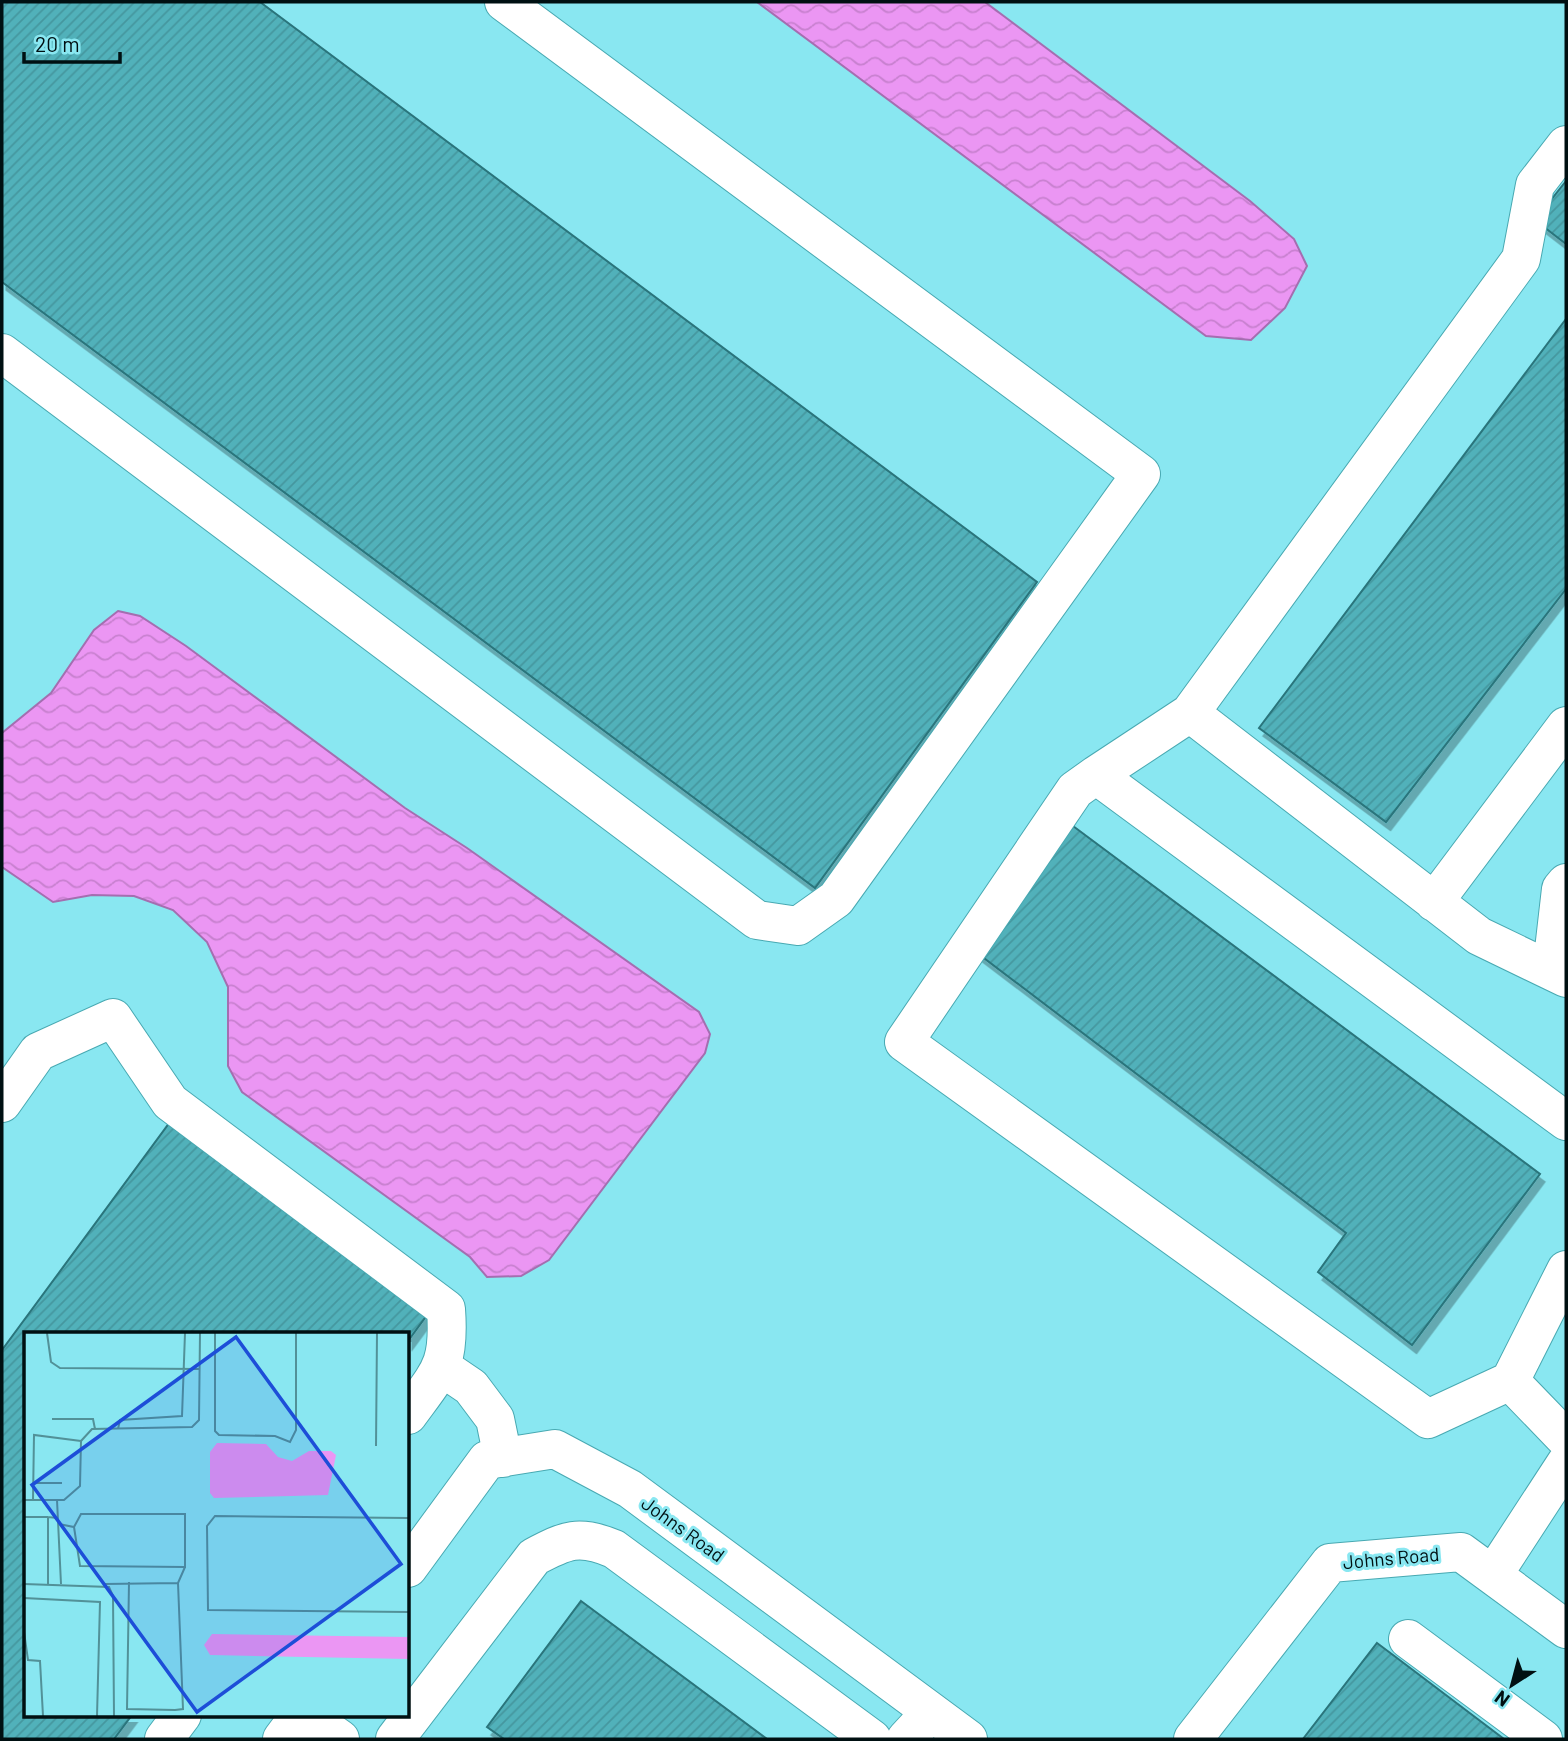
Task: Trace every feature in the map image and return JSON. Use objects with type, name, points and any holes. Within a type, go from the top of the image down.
[{"type":"street","points":[[2,353],[757,920],[798,926],[836,899],[1141,474],[504,2]]},
{"type":"street","points":[[1566,145],[1535,185],[1521,259],[1190,713],[1075,790],[904,1042],[1428,1419],[1510,1381],[1566,1270]]},
{"type":"street","points":[[1190,713],[1479,936],[1566,978]]},
{"type":"street","points":[[1434,902],[1566,726]]},
{"type":"street","points":[[1096,775],[1566,1121]]},
{"type":"street","points":[[1566,883],[1562,889],[1554,950],[1566,970]]},
{"type":"street","points":[[2,1102],[38,1052],[113,1018],[170,1102],[446,1309],[449,1345],[443,1368],[410,1412]]},
{"type":"street","points":[[443,1368],[471,1387],[495,1419],[503,1458]]},
{"type":"street","points":[[1510,1381],[1566,1439]]},
{"type":"street","name":"Johns Road","points":[[410,1565],[488,1460],[555,1449],[630,1489],[968,1739]]},
{"type":"street","points":[[1493,1575],[1562,1480]]},
{"type":"street","points":[[395,1739],[534,1557],[564,1541],[591,1540],[614,1549],[872,1739]]},
{"type":"street","name":"Johns Road","points":[[1193,1739],[1330,1563],[1461,1552],[1566,1629]]},
{"type":"street","points":[[1408,1639],[1543,1739]]},
{"type":"street","points":[[906,1739],[931,1712]]},
{"type":"street","points":[[164,1739],[181,1716]]},
{"type":"street","points":[[282,1739],[299,1716]]},
{"type":"street","points":[[307,1716],[340,1739]]},
{"type":"street","points":[[1560,1739],[1566,1731]]},
{"type":"water","points":[[757,2],[985,2],[1250,201],[1294,239],[1307,266],[1285,308],[1251,340],[1206,336]]},
{"type":"water","points":[[118,611],[140,616],[186,646],[405,808],[467,848],[699,1012],[710,1034],[705,1053],[549,1260],[521,1276],[487,1277],[470,1257],[242,1092],[228,1066],[228,987],[207,942],[173,910],[134,896],[92,895],[53,902],[2,867],[2,733],[51,693],[94,630]]},
{"type":"building","points":[[2,2],[260,2],[1037,582],[815,888],[2,282]]},
{"type":"building","points":[[1566,181],[1566,244],[1535,220]]},
{"type":"building","points":[[1566,319],[1566,589],[1386,822],[1259,728]]},
{"type":"building","points":[[1073,826],[1540,1174],[1412,1345],[1318,1272],[1346,1233],[976,952]]},
{"type":"building","points":[[170,1122],[430,1311],[410,1338],[410,1332],[24,1332],[24,1716],[131,1716],[114,1739],[2,1739],[2,1350]]},
{"type":"building","points":[[581,1601],[767,1739],[504,1739],[487,1727]]},
{"type":"building","points":[[1377,1643],[1397,1658],[1504,1739],[1303,1739]]}]
